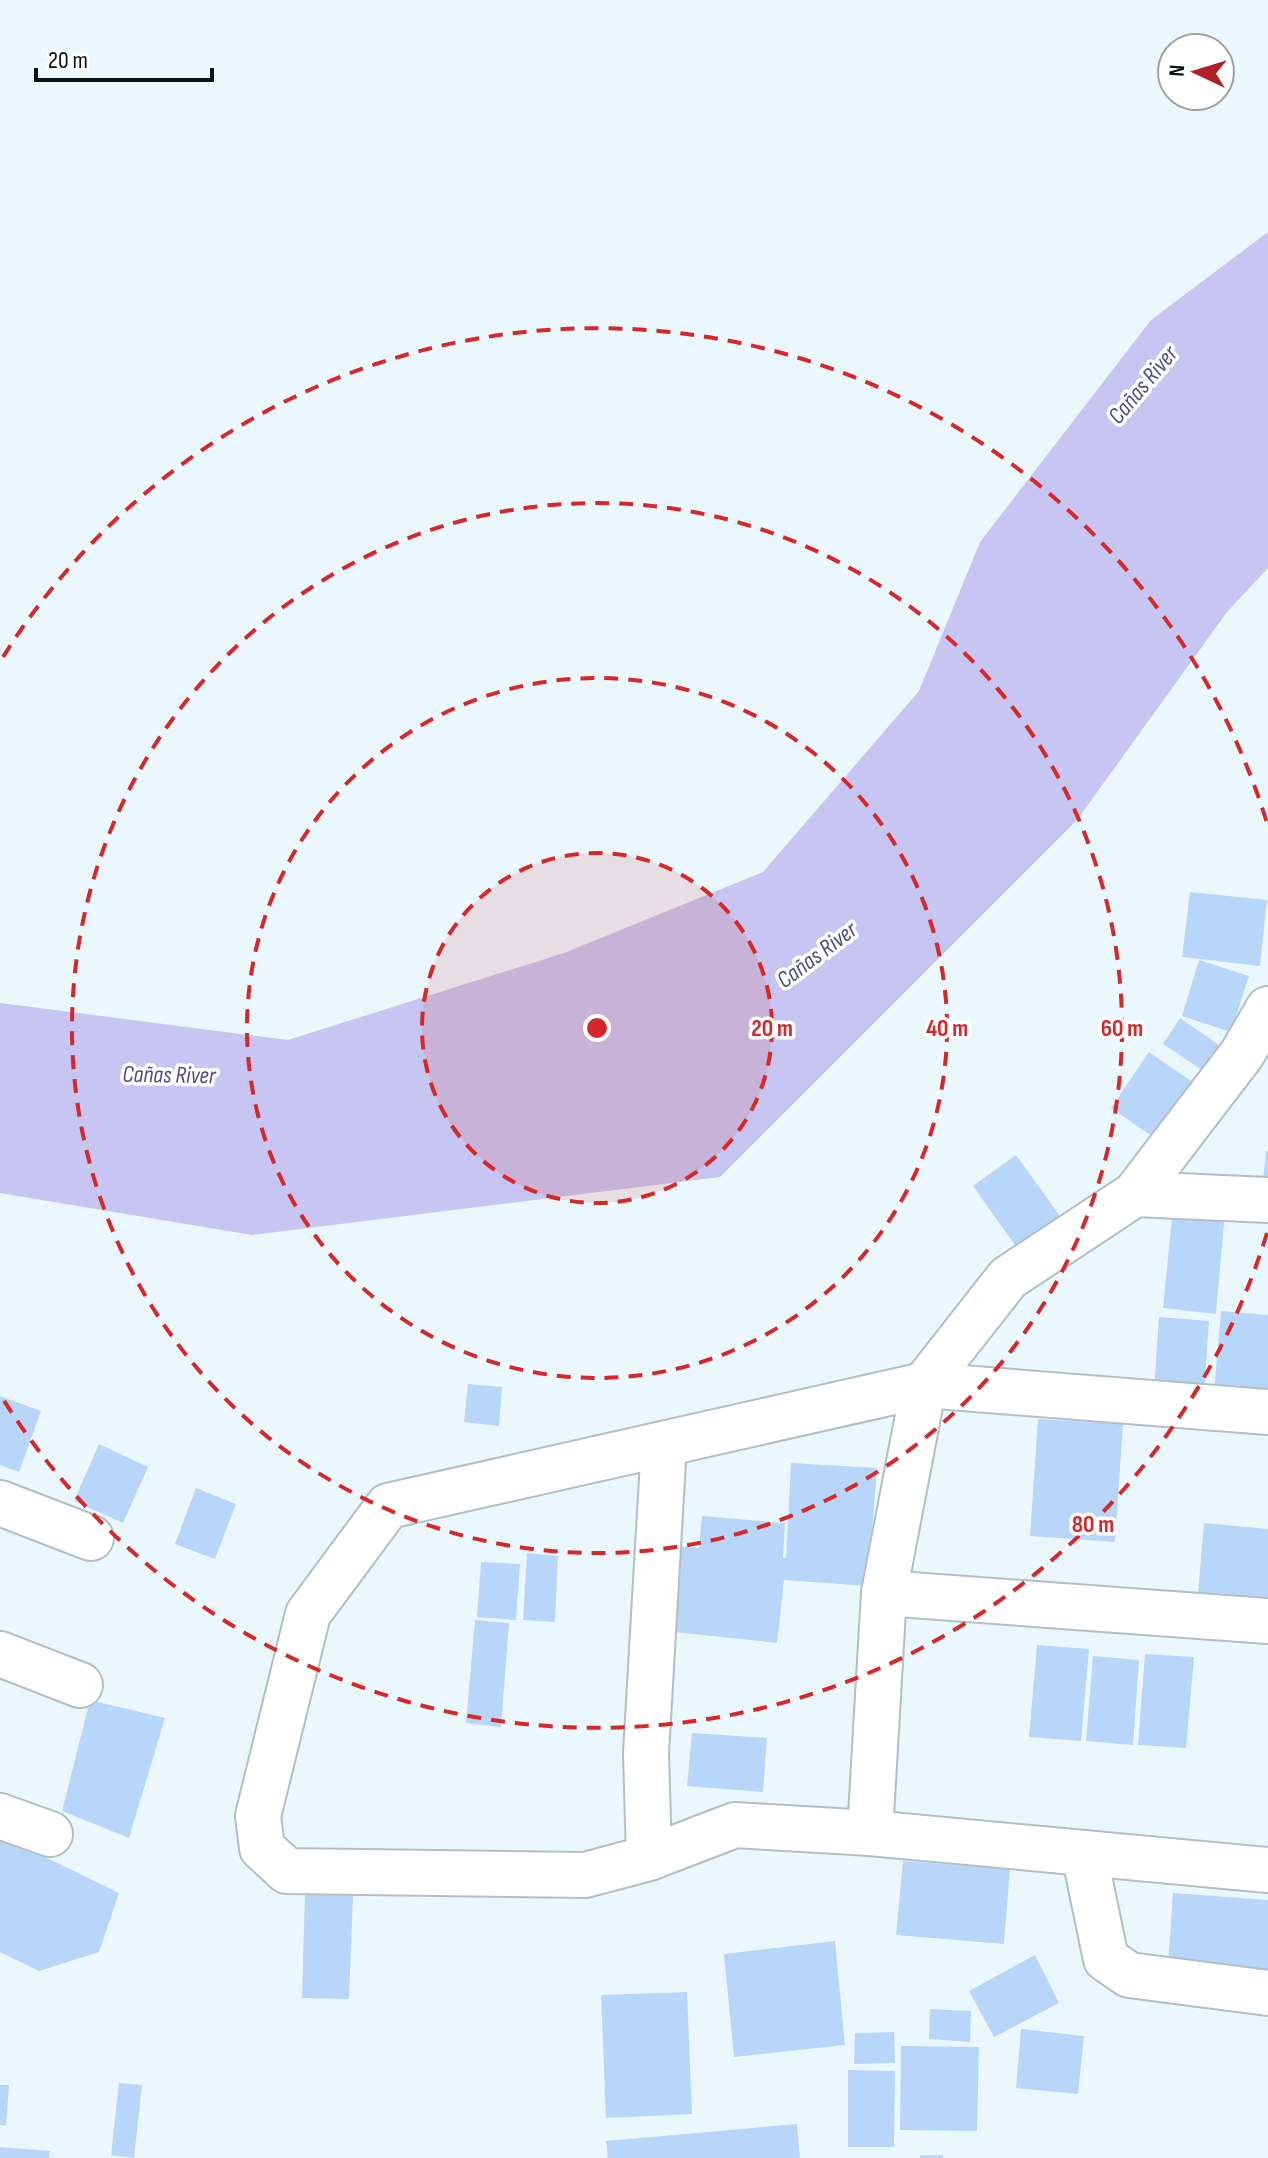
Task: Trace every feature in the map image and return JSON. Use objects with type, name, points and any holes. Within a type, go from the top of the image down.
[{"type":"street","points":[[870,1833],[884,1593],[924,1385],[1008,1278],[1135,1194],[1242,1054],[1268,1009]]},
{"type":"street","points":[[1135,1194],[1268,1200]]},
{"type":"street","points":[[1268,1412],[924,1385],[388,1506],[308,1614],[258,1816],[262,1848],[287,1871],[585,1875],[649,1858],[735,1825],[870,1833],[1268,1870]]},
{"type":"street","points":[[649,1858],[646,1753],[664,1444]]},
{"type":"street","points":[[0,1503],[91,1538]]},
{"type":"street","points":[[884,1593],[1268,1621]]},
{"type":"street","points":[[0,1654],[80,1685]]},
{"type":"street","points":[[0,1816],[50,1834]]},
{"type":"street","points":[[1084,1853],[1106,1959],[1129,1975],[1268,1993]]},
{"type":"water","name":"Cañas River","points":[[1268,232],[1268,568],[1227,612],[1077,820],[720,1177],[252,1235],[0,1193],[0,1003],[288,1040],[564,953],[763,872],[919,691],[980,542],[1151,320]]},
{"type":"building","points":[[1190,892],[1267,900],[1260,966],[1182,957]]},
{"type":"building","points":[[1199,960],[1249,976],[1231,1032],[1182,1016]]},
{"type":"building","points":[[1180,1018],[1219,1045],[1202,1070],[1163,1044]]},
{"type":"building","points":[[1149,1052],[1194,1083],[1156,1139],[1111,1108]]},
{"type":"building","points":[[1266,1151],[1268,1181],[1263,1181]]},
{"type":"building","points":[[1016,1155],[1060,1216],[1017,1248],[973,1186]]},
{"type":"building","points":[[1173,1207],[1225,1212],[1216,1314],[1163,1308]]},
{"type":"building","points":[[1221,1311],[1268,1315],[1268,1397],[1214,1392]]},
{"type":"building","points":[[1159,1317],[1209,1321],[1204,1394],[1154,1390]]},
{"type":"building","points":[[468,1384],[502,1387],[499,1426],[464,1422]]},
{"type":"building","points":[[0,1396],[41,1411],[19,1472],[0,1465]]},
{"type":"building","points":[[1038,1419],[1123,1424],[1115,1542],[1030,1536]]},
{"type":"building","points":[[99,1444],[148,1467],[123,1523],[74,1501]]},
{"type":"building","points":[[791,1463],[877,1468],[868,1586],[784,1580],[777,1643],[656,1630],[665,1545],[699,1548],[702,1516],[785,1523],[783,1558],[786,1558]]},
{"type":"building","points":[[196,1488],[236,1504],[215,1559],[175,1544]]},
{"type":"building","points":[[1204,1523],[1268,1529],[1268,1612],[1197,1606]]},
{"type":"building","points":[[527,1553],[558,1556],[555,1622],[523,1620]]},
{"type":"building","points":[[481,1562],[520,1564],[516,1620],[477,1617]]},
{"type":"building","points":[[475,1620],[509,1623],[501,1727],[466,1723]]},
{"type":"building","points":[[1037,1645],[1089,1649],[1081,1741],[1029,1737]]},
{"type":"building","points":[[1145,1654],[1194,1657],[1186,1748],[1138,1745]]},
{"type":"building","points":[[1093,1656],[1139,1660],[1133,1745],[1086,1741]]},
{"type":"building","points":[[90,1700],[165,1718],[129,1838],[62,1811]]},
{"type":"building","points":[[692,1733],[767,1738],[763,1792],[687,1786]]},
{"type":"building","points":[[0,1835],[119,1893],[99,1952],[39,1971],[0,1952]]},
{"type":"building","points":[[903,1861],[1010,1869],[1004,1944],[896,1935]]},
{"type":"building","points":[[1173,1893],[1268,1900],[1268,1987],[1167,1980]]},
{"type":"building","points":[[305,1894],[353,1896],[349,1999],[302,1998]]},
{"type":"building","points":[[835,1941],[845,2045],[734,2057],[724,1954]]},
{"type":"building","points":[[1035,1955],[1059,2003],[994,2037],[969,1991]]},
{"type":"building","points":[[687,1992],[692,2114],[606,2118],[601,1995]]},
{"type":"building","points":[[930,2009],[971,2011],[970,2042],[929,2039]]},
{"type":"building","points":[[1021,2029],[1084,2036],[1078,2094],[1016,2088]]},
{"type":"building","points":[[894,2032],[895,2063],[854,2064],[855,2033]]},
{"type":"building","points":[[901,2046],[979,2047],[977,2131],[900,2130]]},
{"type":"building","points":[[848,2070],[895,2071],[894,2147],[848,2147]]},
{"type":"building","points":[[119,2083],[142,2085],[134,2158],[111,2155]]},
{"type":"building","points":[[0,2085],[9,2085],[6,2126],[0,2125]]},
{"type":"building","points":[[797,2124],[800,2158],[608,2158],[606,2141]]},
{"type":"building","points":[[0,2147],[50,2151],[49,2158],[0,2158]]},
{"type":"building","points":[[920,2155],[943,2155],[943,2158],[920,2158]]}]
